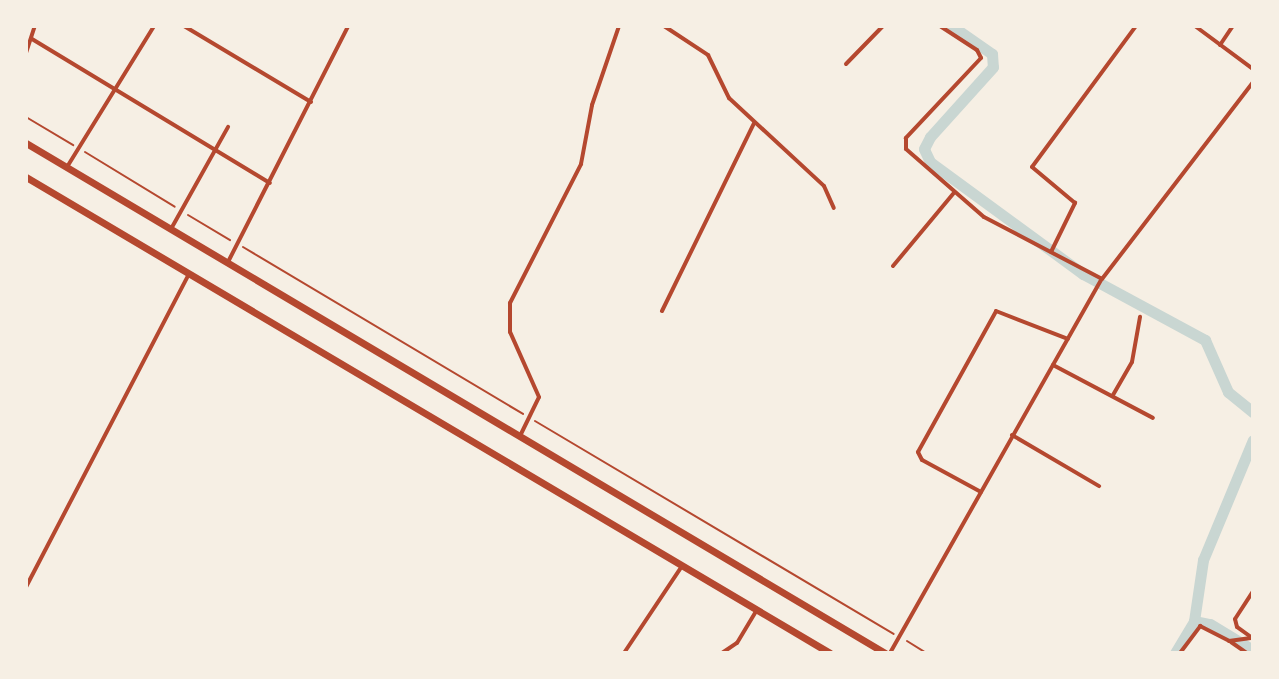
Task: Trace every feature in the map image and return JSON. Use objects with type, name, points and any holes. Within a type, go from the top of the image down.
[{"type":"main road","points":[[26,143],[888,653]]},
{"type":"main road","points":[[26,177],[830,653]]},
{"type":"street","points":[[26,53],[35,26]]},
{"type":"street","points":[[67,168],[154,26]]},
{"type":"street","points":[[184,26],[311,102]]},
{"type":"street","points":[[228,262],[348,26]]},
{"type":"street","points":[[520,436],[539,397],[510,332],[510,303],[581,164],[592,105],[619,26]]},
{"type":"street","points":[[664,26],[708,55],[722,89],[754,123],[824,186],[834,208]]},
{"type":"street","points":[[846,64],[883,26]]},
{"type":"street","points":[[940,26],[977,50],[980,62],[905,143],[953,194],[1101,280]]},
{"type":"street","points":[[1051,252],[1075,203],[1032,167],[1136,26]]},
{"type":"street","points":[[1195,26],[1253,69]]},
{"type":"street","points":[[1220,45],[1233,26]]},
{"type":"street","points":[[32,39],[270,183]]},
{"type":"street","points":[[888,653],[1101,280],[1253,82]]},
{"type":"street","points":[[662,311],[754,123]]},
{"type":"street","points":[[171,229],[228,127]]},
{"type":"street","points":[[893,266],[953,194]]},
{"type":"street","points":[[26,587],[189,274]]},
{"type":"street","points":[[981,492],[922,460],[918,452],[996,311],[1068,339]]},
{"type":"street","points":[[1113,395],[1132,362],[1140,317]]},
{"type":"street","points":[[1053,365],[1153,418]]},
{"type":"street","points":[[1012,435],[1099,486]]},
{"type":"street","points":[[624,653],[682,566]]},
{"type":"street","points":[[1251,638],[1235,619],[1253,591]]},
{"type":"street","points":[[722,653],[737,643],[757,610]]},
{"type":"street","points":[[1180,653],[1200,626],[1231,641],[1247,653]]},
{"type":"street","points":[[1231,641],[1251,638]]},
{"type":"path","points":[[26,117],[926,653]]},
{"type":"waterway","points":[[952,26],[992,54],[993,67],[930,137],[924,149],[930,162],[1083,274],[1205,340],[1228,392],[1253,412]]},
{"type":"waterway","points":[[1175,653],[1194,621],[1203,560],[1253,440]]},
{"type":"waterway","points":[[1194,621],[1210,624],[1253,650]]}]
